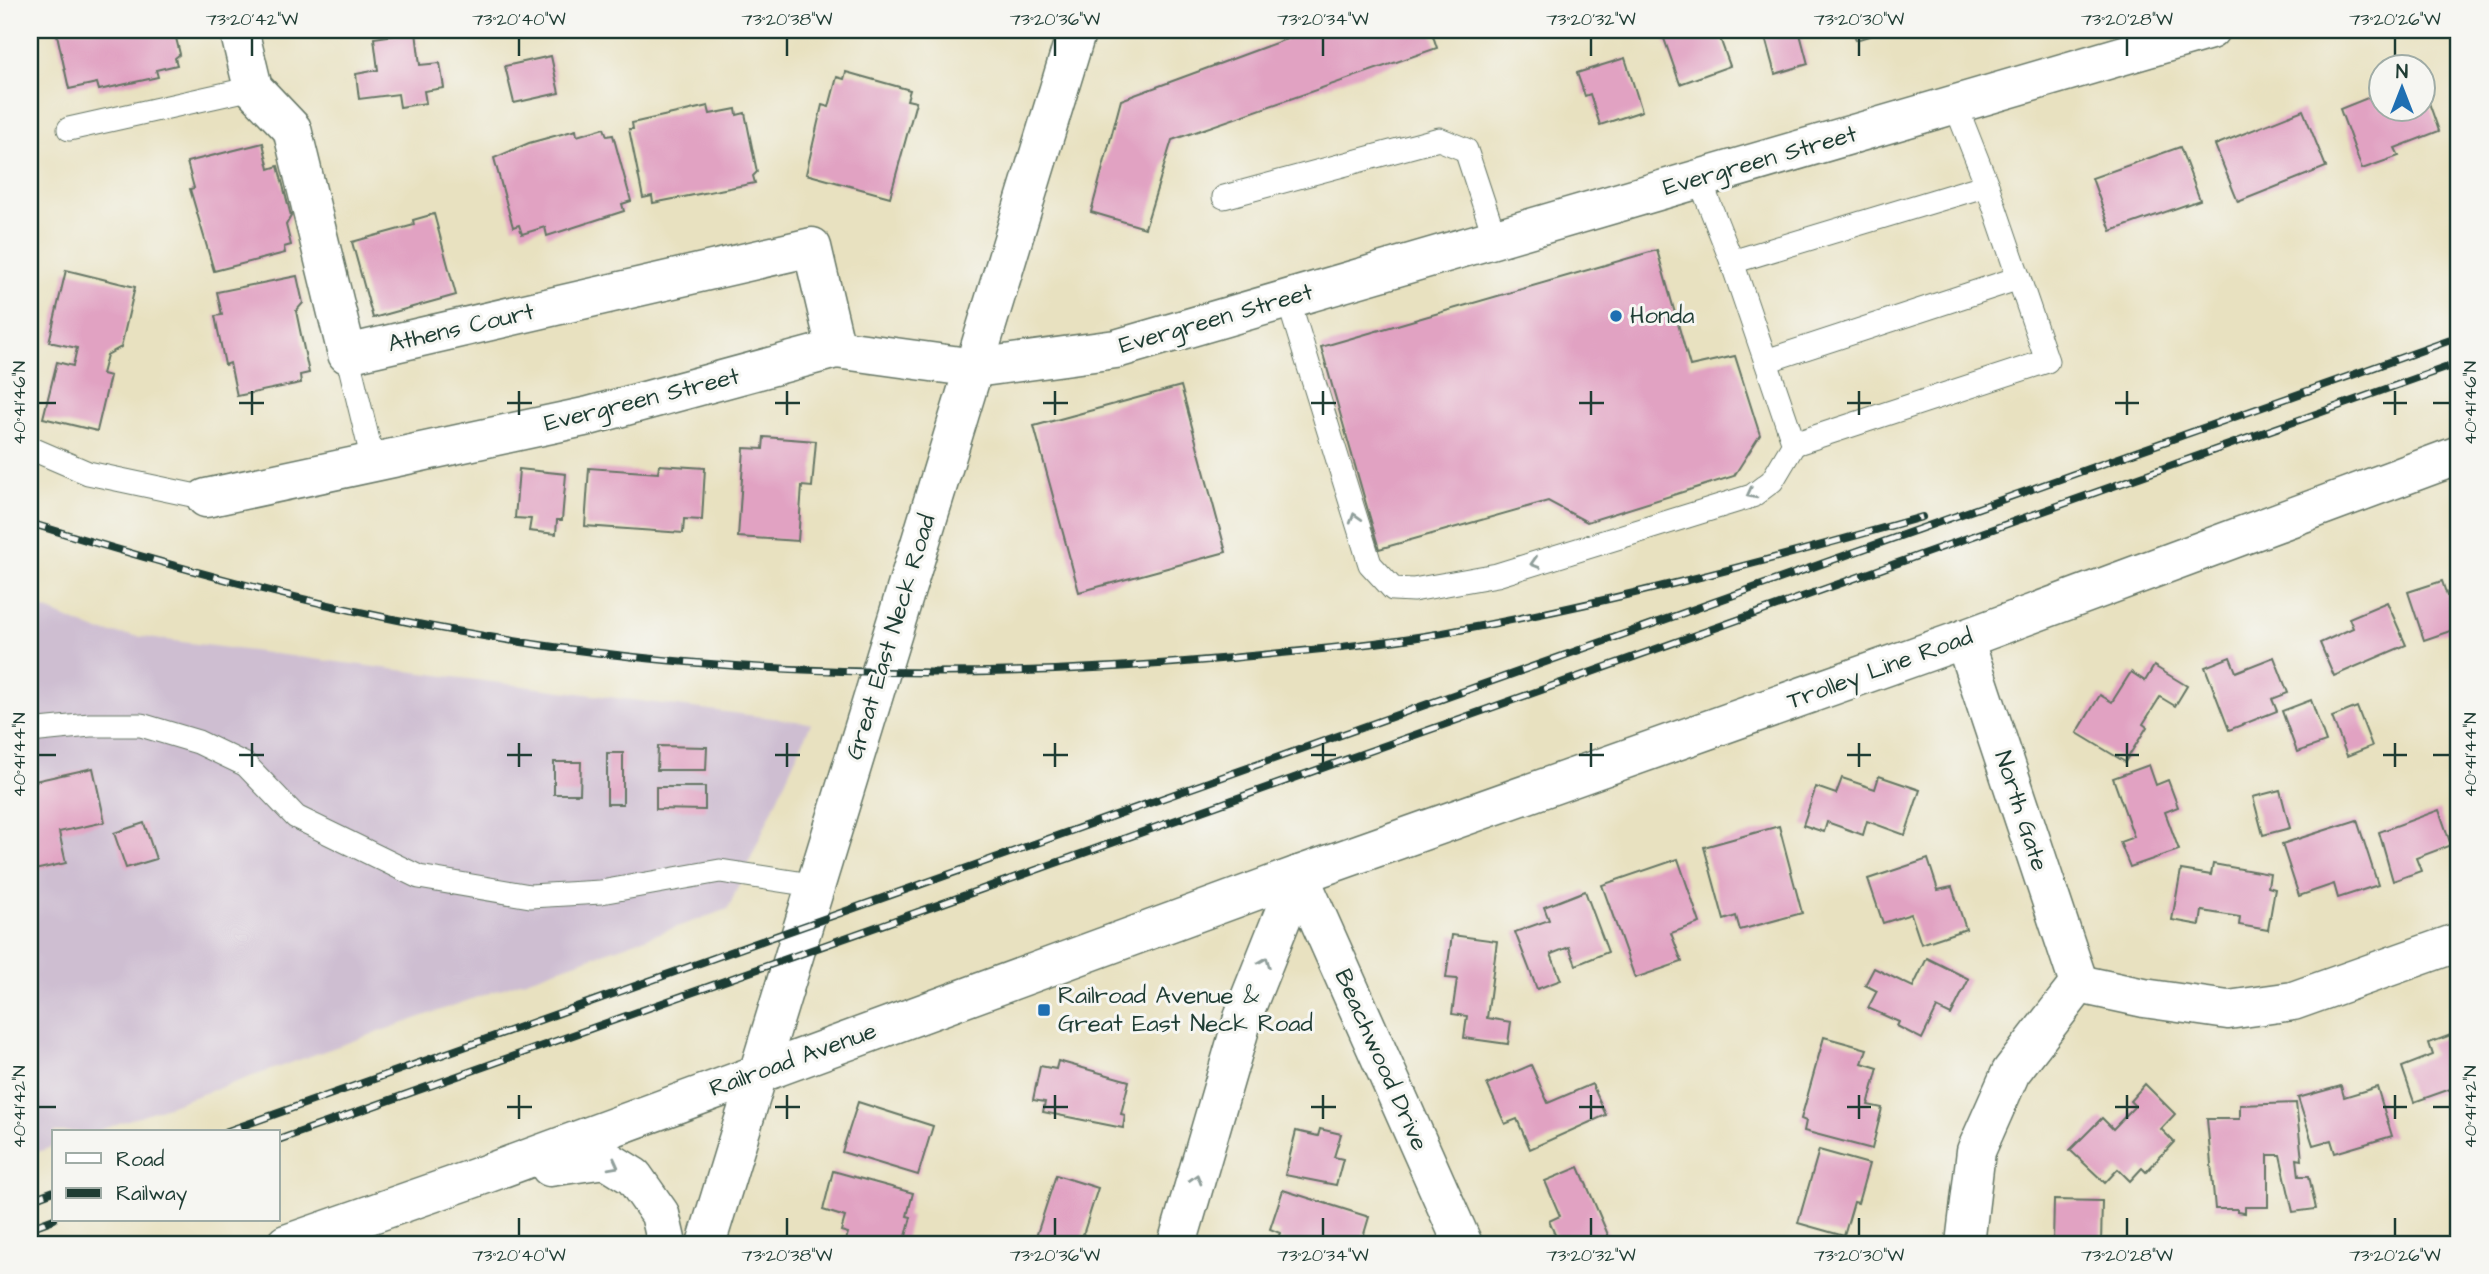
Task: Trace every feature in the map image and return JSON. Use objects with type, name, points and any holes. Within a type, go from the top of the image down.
[{"type":"street","points":[[239,30],[253,88],[292,129],[347,354]]},
{"type":"street","name":"Great East Neck Road","points":[[706,1244],[818,886],[876,681],[975,368],[1077,30]]},
{"type":"street","name":"Evergreen Street","points":[[206,498],[589,416],[836,349],[975,368],[1116,349],[2210,30]]},
{"type":"street","name":"Athens Court","points":[[347,354],[811,247],[836,349]]},
{"type":"street","name":"Trolley Line Road","points":[[1299,875],[1964,639],[2459,455]]},
{"type":"street","name":"North Gate","points":[[1964,639],[2078,984]]},
{"type":"street","points":[[1177,1244],[1246,1008],[1299,875]]},
{"type":"street","name":"Railroad Avenue","points":[[286,1244],[475,1178],[1299,875]]},
{"type":"street","name":"Beachwood Drive","points":[[1299,875],[1463,1244]]},
{"type":"street","points":[[1965,1244],[1976,1151],[2011,1072],[2078,984],[2144,998],[2228,1010],[2293,1001],[2459,942]]},
{"type":"street","points":[[475,1178],[605,1159],[635,1177],[660,1214],[667,1244]]},
{"type":"lane","points":[[69,130],[253,88]]},
{"type":"lane","points":[[1288,299],[1370,564],[1393,589],[1413,590],[1497,575],[1752,496],[1772,481],[1794,444],[2047,361],[1987,185],[1955,104]]},
{"type":"lane","points":[[1224,197],[1439,139],[1466,150],[1495,238]]},
{"type":"lane","points":[[1699,178],[1732,262],[1794,444]]},
{"type":"lane","points":[[1732,262],[1987,185]]},
{"type":"lane","points":[[1766,361],[2019,278]]},
{"type":"lane","points":[[347,354],[373,461]]},
{"type":"lane","points":[[30,448],[88,473],[206,498]]},
{"type":"lane","points":[[30,731],[90,725],[141,725],[198,741],[246,765],[296,817],[419,877],[530,896],[601,892],[720,872],[818,886]]},
{"type":"shaded area","points":[[30,603],[97,631],[811,723],[728,909],[100,1130],[52,1130],[52,1147],[30,1155]]},
{"type":"building","points":[[56,30],[174,30],[180,54],[175,58],[177,65],[156,70],[158,77],[99,90],[97,83],[69,89]]},
{"type":"building","points":[[1311,30],[1431,30],[1437,48],[1172,140],[1145,228],[1091,212],[1121,100]]},
{"type":"building","points":[[1661,30],[1717,30],[1730,66],[1680,84]]},
{"type":"building","points":[[1763,30],[1799,30],[1808,64],[1775,74]]},
{"type":"building","points":[[1853,30],[1888,30],[1856,40]]},
{"type":"building","points":[[416,32],[420,65],[440,63],[444,88],[424,91],[426,103],[400,107],[398,94],[359,99],[356,74],[378,70],[374,38]]},
{"type":"building","points":[[551,56],[559,93],[514,103],[505,66]]},
{"type":"building","points":[[1625,58],[1642,111],[1600,125],[1590,94],[1585,96],[1577,73]]},
{"type":"building","points":[[846,72],[910,90],[907,100],[916,102],[890,197],[806,174],[822,105],[829,107],[837,77],[844,79]]},
{"type":"building","points":[[2366,99],[2366,122],[2436,122],[2439,131],[2395,148],[2399,156],[2362,169],[2340,109]]},
{"type":"building","points":[[708,106],[710,114],[736,109],[737,115],[745,113],[757,172],[753,176],[755,183],[653,203],[652,196],[643,198],[629,129],[633,129],[632,123]]},
{"type":"building","points":[[2303,110],[2326,167],[2238,202],[2215,145]]},
{"type":"building","points":[[604,128],[607,136],[613,135],[631,201],[622,204],[624,211],[547,236],[545,227],[522,234],[519,225],[513,227],[494,158],[529,143],[576,130],[577,136]]},
{"type":"building","points":[[263,143],[269,169],[278,166],[291,216],[286,225],[291,245],[284,247],[285,253],[214,271],[190,189],[194,188],[187,162]]},
{"type":"building","points":[[2180,147],[2200,200],[2111,231],[2092,178]]},
{"type":"building","points":[[434,214],[456,295],[373,318],[352,242],[414,225],[413,220]]},
{"type":"building","points":[[1657,250],[1690,366],[1735,356],[1760,435],[1734,476],[1587,522],[1548,501],[1379,549],[1321,347]]},
{"type":"building","points":[[66,270],[135,287],[121,347],[107,355],[102,374],[110,376],[97,431],[43,418],[57,362],[73,366],[77,348],[49,342]]},
{"type":"building","points":[[297,276],[303,303],[296,311],[309,373],[300,375],[301,383],[237,396],[230,363],[225,365],[215,316],[222,315],[217,292]]},
{"type":"building","points":[[1181,386],[1226,552],[1079,592],[1034,426]]},
{"type":"building","points":[[764,437],[816,441],[812,487],[802,486],[798,541],[738,537],[744,448],[763,449]]},
{"type":"building","points":[[659,465],[705,468],[702,520],[684,519],[683,533],[585,526],[589,468],[658,473]]},
{"type":"building","points":[[519,469],[566,474],[562,520],[557,520],[556,534],[529,531],[531,519],[515,518]]},
{"type":"building","points":[[2442,581],[2447,596],[2459,592],[2459,628],[2424,640],[2408,592]]},
{"type":"building","points":[[2387,602],[2406,645],[2334,676],[2320,643],[2353,628],[2349,618]]},
{"type":"building","points":[[2230,657],[2236,672],[2274,657],[2288,693],[2272,699],[2277,711],[2229,730],[2205,667]]},
{"type":"building","points":[[2154,666],[2187,686],[2175,706],[2160,697],[2143,724],[2147,727],[2125,762],[2077,733],[2100,695],[2112,702],[2131,672],[2145,681]]},
{"type":"building","points":[[2311,700],[2326,742],[2297,752],[2282,711]]},
{"type":"building","points":[[2357,707],[2372,746],[2347,756],[2332,717]]},
{"type":"building","points":[[658,746],[707,747],[706,770],[657,770]]},
{"type":"building","points":[[607,753],[623,753],[623,804],[607,804]]},
{"type":"building","points":[[554,762],[581,762],[580,794],[554,794]]},
{"type":"building","points":[[2149,765],[2156,785],[2168,780],[2178,807],[2165,812],[2179,850],[2130,867],[2120,842],[2134,837],[2113,778]]},
{"type":"building","points":[[93,768],[105,822],[59,832],[66,863],[30,871],[30,782]]},
{"type":"building","points":[[1879,776],[1920,790],[1905,835],[1867,821],[1863,835],[1827,822],[1824,832],[1803,825],[1816,787],[1836,794],[1842,778],[1875,789]]},
{"type":"building","points":[[656,787],[705,787],[705,810],[656,809]]},
{"type":"building","points":[[2280,790],[2290,828],[2263,835],[2253,797]]},
{"type":"building","points":[[2439,810],[2451,845],[2416,858],[2421,871],[2393,881],[2379,832]]},
{"type":"building","points":[[2357,820],[2378,885],[2338,898],[2334,884],[2299,896],[2282,844]]},
{"type":"building","points":[[144,823],[156,859],[126,868],[114,833]]},
{"type":"building","points":[[1779,826],[1802,913],[1740,930],[1736,916],[1724,920],[1704,847]]},
{"type":"building","points":[[1678,859],[1700,923],[1671,933],[1682,962],[1635,978],[1602,885]]},
{"type":"building","points":[[1928,859],[1938,890],[1952,887],[1966,929],[1921,944],[1911,914],[1883,923],[1868,879]]},
{"type":"building","points":[[2213,864],[2270,874],[2268,887],[2275,889],[2268,930],[2239,925],[2240,917],[2202,911],[2200,925],[2172,920],[2181,870],[2211,875]]},
{"type":"building","points":[[1585,891],[1608,952],[1576,965],[1569,947],[1551,954],[1561,980],[1537,989],[1515,932],[1549,920],[1544,907]]},
{"type":"building","points":[[1452,935],[1497,941],[1487,1018],[1511,1022],[1508,1044],[1464,1038],[1467,1016],[1452,1014],[1457,979],[1446,978]]},
{"type":"building","points":[[1927,958],[1969,979],[1951,1015],[1937,1008],[1922,1039],[1897,1026],[1899,1022],[1868,1008],[1877,991],[1865,985],[1874,968],[1913,987]]},
{"type":"building","points":[[2459,1032],[2459,1086],[2414,1102],[2402,1067],[2433,1055],[2429,1043]]},
{"type":"building","points":[[1824,1037],[1867,1049],[1862,1063],[1878,1068],[1868,1105],[1882,1108],[1872,1149],[1804,1131],[1806,1121],[1801,1119]]},
{"type":"building","points":[[1058,1061],[1129,1081],[1121,1114],[1125,1115],[1123,1128],[1043,1112],[1045,1102],[1033,1100],[1040,1066],[1056,1069]]},
{"type":"building","points":[[1531,1065],[1548,1103],[1592,1084],[1606,1115],[1530,1149],[1517,1119],[1505,1124],[1487,1084]]},
{"type":"building","points":[[2145,1084],[2175,1114],[2161,1129],[2174,1142],[2146,1172],[2142,1168],[2130,1181],[2118,1169],[2105,1183],[2070,1150],[2102,1118],[2113,1129],[2135,1106],[2130,1101]]},
{"type":"building","points":[[2341,1086],[2344,1097],[2377,1087],[2392,1136],[2335,1153],[2331,1140],[2313,1145],[2298,1098]]},
{"type":"building","points":[[858,1102],[933,1126],[918,1175],[842,1152]]},
{"type":"building","points":[[2296,1103],[2302,1160],[2297,1159],[2299,1176],[2309,1176],[2316,1209],[2293,1212],[2280,1155],[2268,1155],[2268,1207],[2245,1207],[2245,1213],[2237,1212],[2237,1209],[2215,1209],[2207,1119],[2240,1119],[2240,1105]]},
{"type":"building","points":[[1320,1129],[1341,1134],[1334,1157],[1343,1159],[1336,1185],[1285,1175],[1296,1131],[1318,1136]]},
{"type":"building","points":[[1819,1150],[1869,1164],[1858,1203],[1854,1202],[1844,1236],[1798,1223]]},
{"type":"building","points":[[1579,1167],[1609,1237],[1592,1244],[1559,1244],[1549,1221],[1560,1216],[1545,1181]]},
{"type":"building","points":[[833,1171],[913,1193],[907,1216],[911,1217],[904,1244],[845,1244],[848,1233],[841,1231],[845,1217],[823,1210]]},
{"type":"building","points":[[1056,1175],[1098,1188],[1080,1244],[1059,1244],[1036,1237]]},
{"type":"building","points":[[1283,1190],[1369,1217],[1361,1244],[1290,1244],[1278,1238],[1280,1233],[1270,1229]]},
{"type":"building","points":[[2054,1200],[2102,1201],[2101,1244],[2053,1244]]},
{"type":"railway","points":[[231,1130],[2459,337]]},
{"type":"railway","points":[[280,1139],[2459,363]]},
{"type":"railway","points":[[30,523],[244,584],[406,622],[461,632],[652,659],[749,667],[942,672],[1136,666],[1417,637],[1504,622],[1624,595],[1744,566],[1922,517]]},
{"type":"railway","points":[[30,1200],[52,1192]]},
{"type":"railway","points":[[30,1228],[52,1220]]},
{"type":"place","name":"Honda","points":[[1616,316]]},
{"type":"place","name":"Railroad Avenue & Great East Neck Road","points":[[1044,1010]]}]
